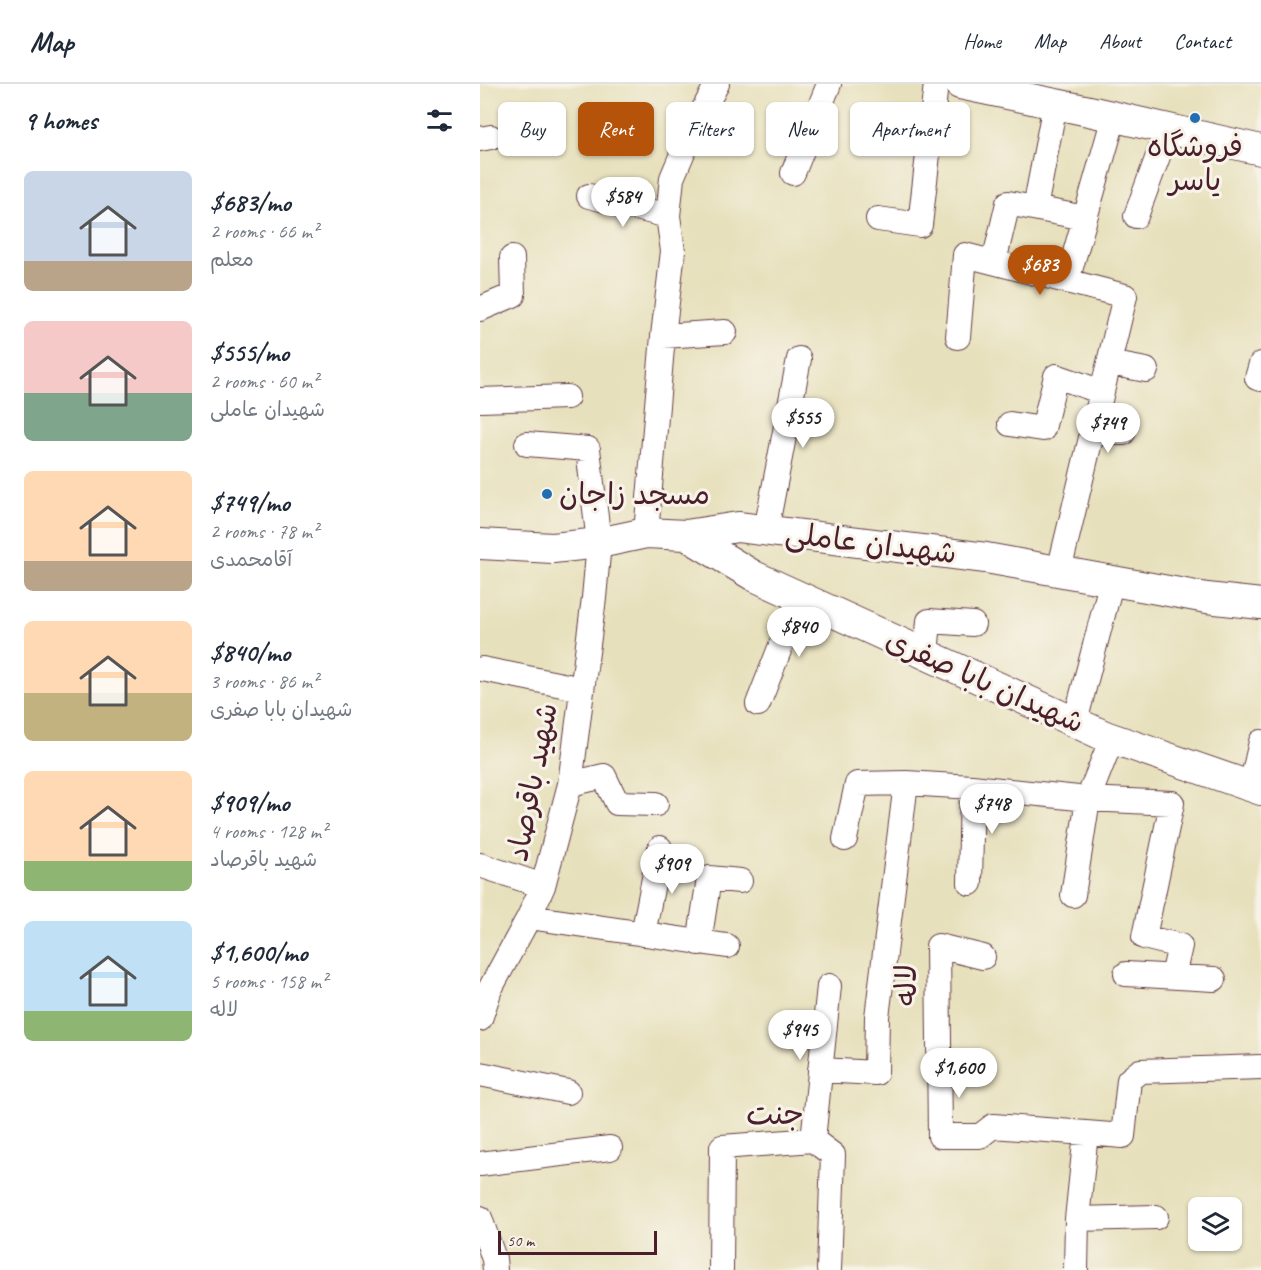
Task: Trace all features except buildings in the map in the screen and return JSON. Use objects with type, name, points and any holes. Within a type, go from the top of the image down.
[{"type":"street","points":[[646,533],[663,336],[673,251],[668,216],[672,178],[691,133],[717,84]]},
{"type":"street","points":[[793,173],[829,84]]},
{"type":"street","points":[[878,219],[920,225],[936,84]]},
{"type":"street","points":[[967,85],[1261,150]]},
{"type":"street","points":[[1035,208],[1055,104]]},
{"type":"street","points":[[1067,281],[1114,117]]},
{"type":"street","points":[[1136,216],[1167,129]]},
{"type":"street","points":[[589,196],[668,216]]},
{"type":"street","points":[[994,262],[1008,203],[1085,218]]},
{"type":"street","points":[[958,337],[965,255],[1125,296],[1059,571]]},
{"type":"street","points":[[480,309],[513,295],[512,258]]},
{"type":"street","points":[[663,336],[725,332]]},
{"type":"street","points":[[766,530],[800,359]]},
{"type":"street","points":[[1109,363],[1146,370]]},
{"type":"street","points":[[1261,364],[1257,378],[1261,379]]},
{"type":"street","points":[[1010,424],[1043,429],[1056,376],[1102,392]]},
{"type":"street","points":[[480,400],[567,397]]},
{"type":"street","points":[[1092,433],[1123,433]]},
{"type":"street","name":"شهید باقرصاد","points":[[480,1019],[490,989],[543,886],[570,784],[598,543],[588,449],[527,444]]},
{"type":"street","name":"شهیدان عاملی","points":[[480,544],[553,548],[598,543],[646,533],[686,535],[738,527],[986,558],[1207,598],[1261,604]]},
{"type":"street","name":"شهیدان بابا صفری","points":[[686,535],[754,576],[1075,722],[1112,738],[1256,788]]},
{"type":"street","points":[[1075,722],[1112,580]]},
{"type":"street","points":[[758,705],[800,597]]},
{"type":"street","points":[[926,655],[929,621],[973,624]]},
{"type":"street","points":[[483,669],[582,689]]},
{"type":"street","points":[[1073,895],[1088,799],[1112,738]]},
{"type":"street","points":[[1256,788],[1261,742]]},
{"type":"street","points":[[570,784],[604,776],[617,803],[656,804]]},
{"type":"street","points":[[845,839],[857,784],[906,783],[1088,799],[1172,803],[1144,937],[1180,946],[1173,976]]},
{"type":"street","points":[[820,1070],[876,1073],[876,1017],[906,783]]},
{"type":"street","points":[[970,883],[972,787]]},
{"type":"street","points":[[643,934],[660,848]]},
{"type":"street","points":[[480,865],[543,886]]},
{"type":"street","points":[[699,943],[709,878],[740,881]]},
{"type":"street","points":[[529,917],[727,946]]},
{"type":"street","name":"لاله","points":[[983,957],[938,946],[940,1136],[980,1136],[993,1126],[1086,1133]]},
{"type":"street","points":[[1126,974],[1214,980]]},
{"type":"street","points":[[813,1140],[829,986]]},
{"type":"street","points":[[1076,1270],[1077,1219],[1086,1133],[1123,1136],[1129,1080],[1140,1071],[1261,1067]]},
{"type":"street","points":[[480,1074],[568,1092]]},
{"type":"street","name":"جنت","points":[[721,1270],[722,1147],[813,1140],[833,1155],[829,1270]]},
{"type":"street","points":[[480,1164],[610,1148]]},
{"type":"street","points":[[1077,1219],[1156,1217]]},
{"type":"street","points":[[480,1218],[494,1259],[495,1270]]},
{"type":"place","name":"فروشگاه یاسر","points":[[1195,118]]},
{"type":"place","name":"مسجد زاجان","points":[[547,494]]}]
